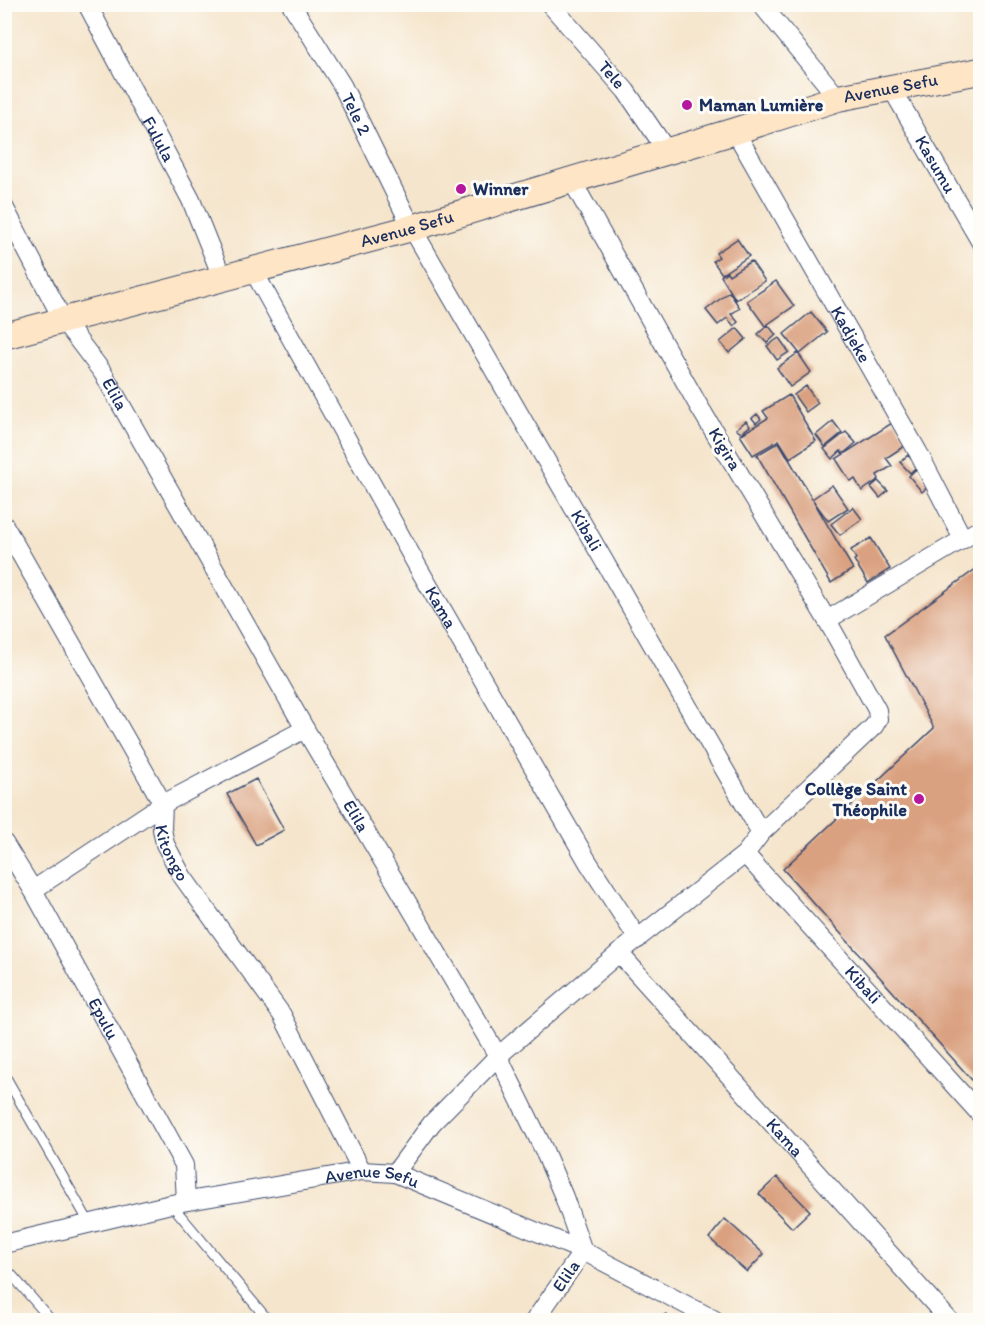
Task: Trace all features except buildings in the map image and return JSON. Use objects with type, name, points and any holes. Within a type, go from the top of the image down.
[{"type":"main road","name":"Avenue Sefu","points":[[4,336],[412,228],[838,98],[981,71]]},
{"type":"street","name":"Fulula","points":[[87,4],[191,200],[222,277]]},
{"type":"street","name":"Tele 2","points":[[291,4],[342,85],[412,228]]},
{"type":"street","name":"Tele","points":[[550,4],[626,91],[667,151]]},
{"type":"street","points":[[761,4],[838,98]]},
{"type":"street","name":"Kasumu","points":[[892,89],[981,241]]},
{"type":"street","name":"Kadjeke","points":[[735,131],[918,452],[963,538]]},
{"type":"street","name":"Kigira","points":[[571,179],[697,403],[827,620],[877,710],[878,719],[874,726],[761,833]]},
{"type":"street","name":"Elila","points":[[4,207],[63,320],[103,373],[305,729],[498,1056],[560,1188],[583,1251],[535,1320]]},
{"type":"street","name":"Kibali","points":[[412,228],[761,833]]},
{"type":"street","name":"Kama","points":[[253,270],[419,568],[576,842],[638,939]]},
{"type":"street","name":"Kitongo","points":[[4,525],[163,804],[162,829],[165,844],[182,876],[282,1015],[362,1171]]},
{"type":"street","points":[[827,620],[981,529]]},
{"type":"street","points":[[33,890],[163,804],[305,729]]},
{"type":"street","points":[[395,1173],[432,1123],[498,1056],[619,953],[745,854],[761,833]]},
{"type":"street","name":"Epulu","points":[[4,843],[33,890],[184,1165],[178,1203]]},
{"type":"street","name":"Kibali","points":[[745,854],[981,1114]]},
{"type":"street","name":"Kama","points":[[619,953],[949,1320]]},
{"type":"street","name":"Avenue Sefu","points":[[4,1244],[178,1203],[362,1171],[395,1173],[583,1251],[680,1304],[716,1320]]},
{"type":"street","points":[[680,1304],[693,1320]]},
{"type":"lane","points":[[4,1074],[90,1224]]},
{"type":"lane","points":[[178,1203],[268,1320]]},
{"type":"lane","points":[[4,1266],[51,1320]]},
{"type":"place","name":"Maman Lumière","points":[[687,105]]},
{"type":"place","name":"Winner","points":[[461,189]]},
{"type":"place","name":"Collège Saint Théophile","points":[[919,799]]}]
